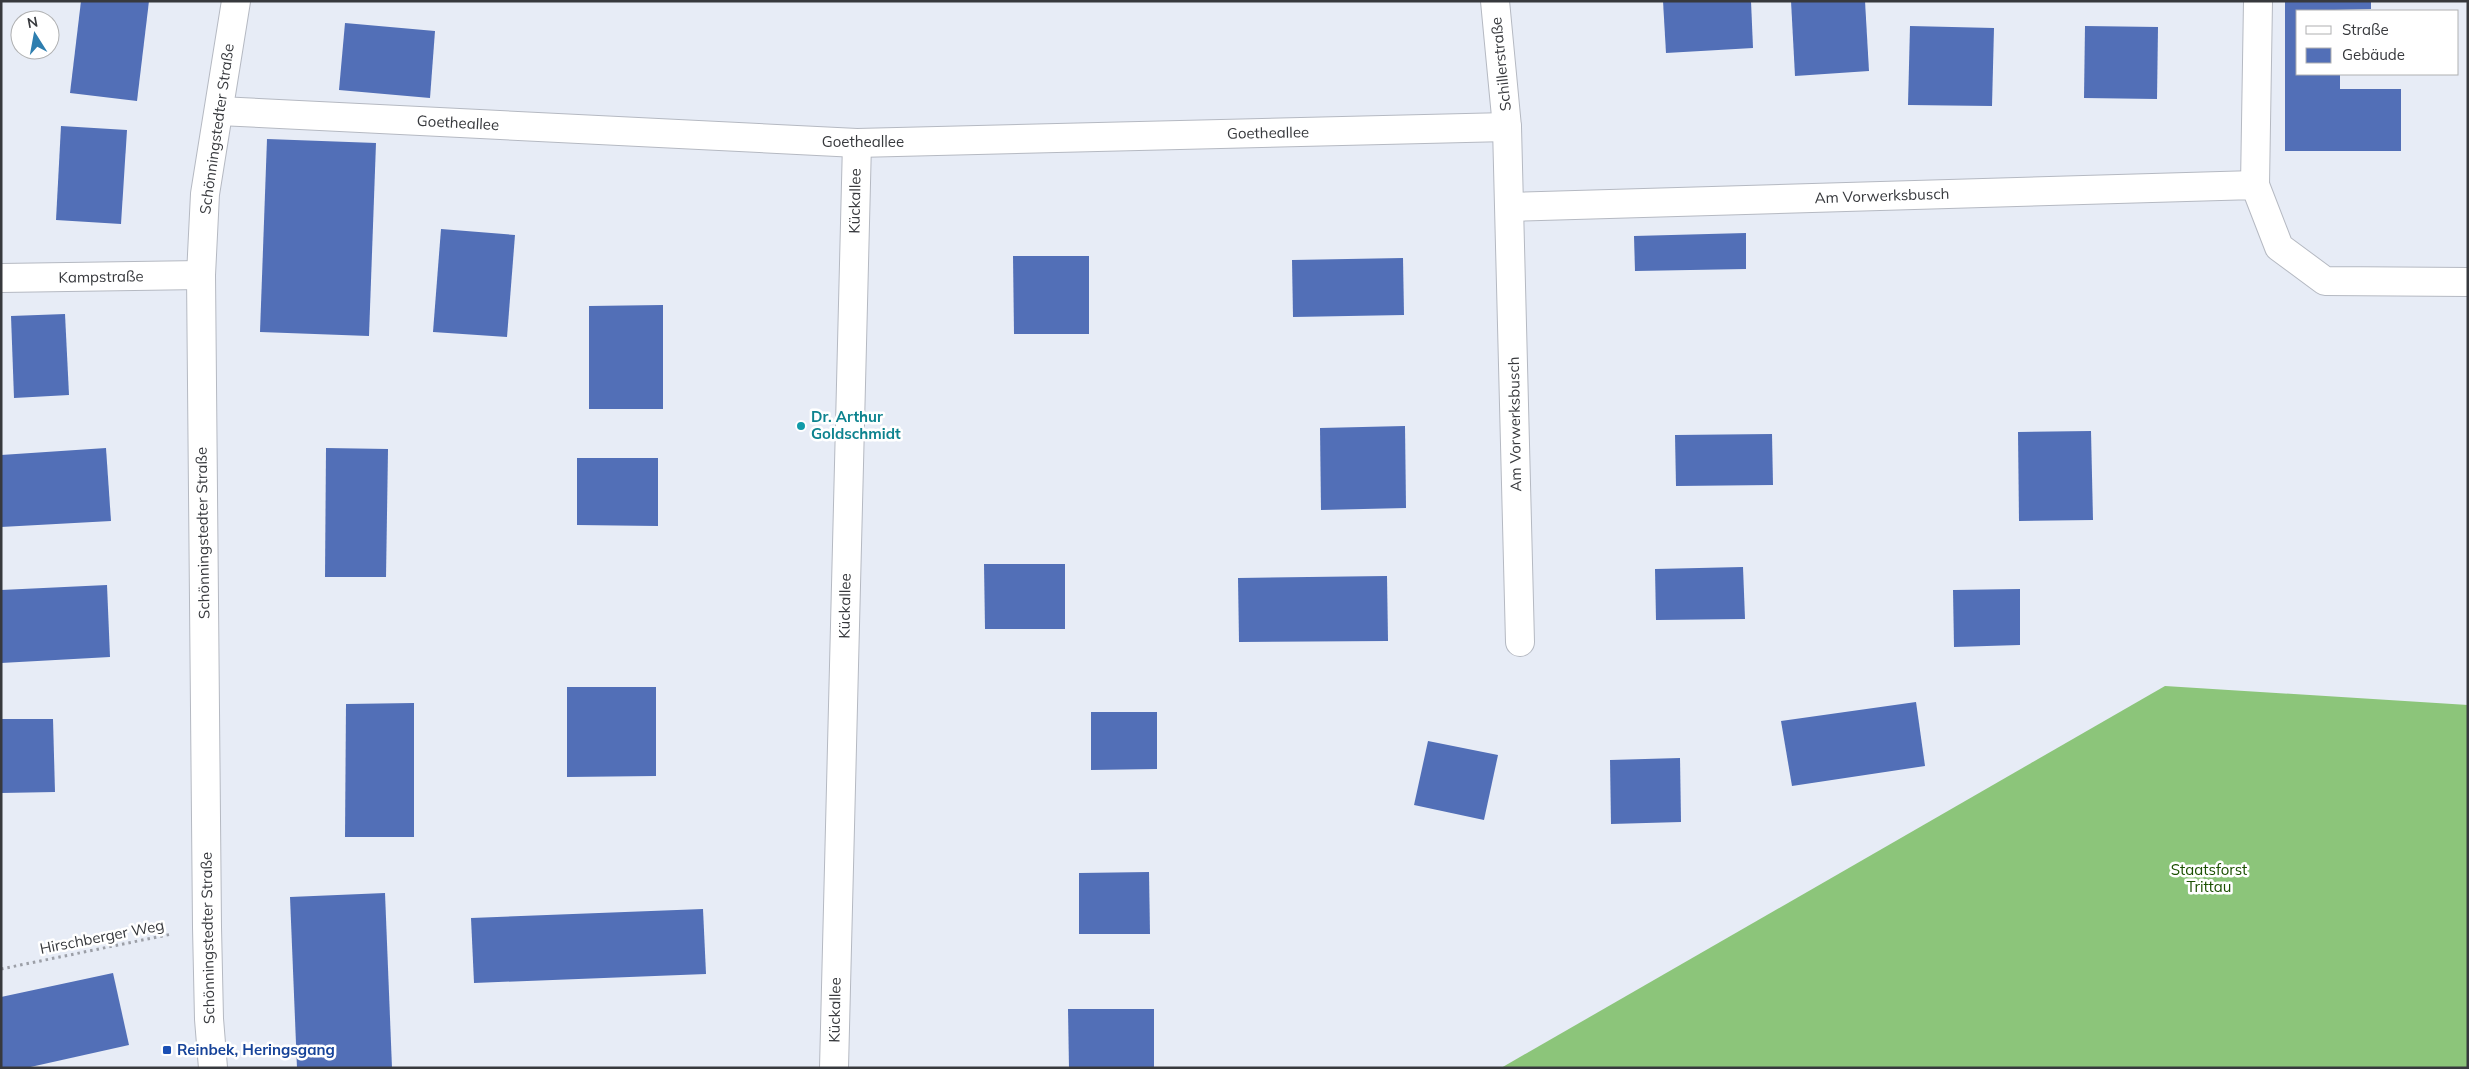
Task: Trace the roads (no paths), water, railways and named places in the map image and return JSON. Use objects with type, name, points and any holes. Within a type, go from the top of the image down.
[{"type":"street","name":"Schönningstedter Straße","points":[[213,1068],[209,1019],[207,927],[201,275],[205,194],[236,1]]},
{"type":"street","name":"Schillerstraße","points":[[1495,1],[1507,127]]},
{"type":"street","points":[[2258,1],[2255,185],[2279,246],[2325,281],[2468,282]]},
{"type":"street","name":"Goetheallee","points":[[219,111],[857,143],[1507,127]]},
{"type":"street","name":"Am Vorwerksbusch","points":[[1507,127],[1520,642]]},
{"type":"street","name":"Kückallee","points":[[834,1068],[857,143]]},
{"type":"street","name":"Am Vorwerksbusch","points":[[1510,207],[2255,185]]},
{"type":"street","name":"Kampstraße","points":[[1,278],[201,275]]},
{"type":"place","name":"Dr. Arthur Goldschmidt","points":[[801,426]]},
{"type":"place","name":"Reinbek, Heringsgang","points":[[167,1050]]},
{"type":"park label","name":"Staatsforst Trittau","points":[[2209,878]]}]
